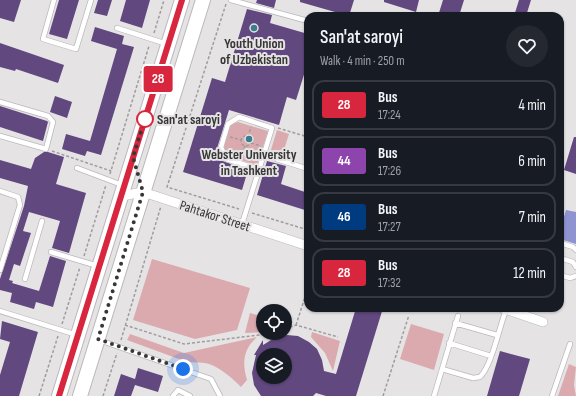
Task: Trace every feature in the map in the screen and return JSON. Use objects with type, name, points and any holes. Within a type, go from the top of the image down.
[{"type":"main road","points":[[59,396],[182,0]]},
{"type":"main road","points":[[80,396],[202,0]]},
{"type":"main road","points":[[133,157],[143,192]]},
{"type":"main road","points":[[98,339],[106,294],[125,231],[125,227],[122,222],[116,222],[112,225]]},
{"type":"street","name":"Pahtakor Street","points":[[123,191],[143,192],[304,245]]},
{"type":"street","points":[[516,312],[543,322]]},
{"type":"lane","points":[[54,0],[43,39],[76,49],[91,0]]},
{"type":"lane","points":[[231,0],[304,20]]},
{"type":"lane","points":[[117,28],[168,45]]},
{"type":"lane","points":[[0,102],[52,118],[53,122],[46,149],[0,136]]},
{"type":"lane","points":[[242,224],[272,128],[239,117],[228,124],[221,147],[226,158],[259,168]]},
{"type":"lane","points":[[264,155],[304,167]]},
{"type":"lane","points":[[77,168],[108,180],[123,191]]},
{"type":"lane","points":[[0,190],[18,197],[20,201],[0,269]]},
{"type":"lane","points":[[25,279],[42,221]]},
{"type":"lane","points":[[564,244],[573,247],[576,250]]},
{"type":"lane","points":[[51,252],[100,266]]},
{"type":"lane","points":[[564,259],[575,262]]},
{"type":"lane","points":[[564,277],[570,278],[576,276]]},
{"type":"lane","points":[[0,311],[78,335]]},
{"type":"lane","points":[[442,368],[472,378],[480,377],[485,372],[491,356],[504,312]]},
{"type":"lane","points":[[434,396],[458,316]]},
{"type":"lane","points":[[456,323],[497,335]]},
{"type":"lane","points":[[98,339],[211,379],[220,396]]},
{"type":"lane","points":[[449,343],[491,356]]},
{"type":"lane","points":[[552,396],[570,344]]},
{"type":"lane","points":[[173,396],[178,390],[190,396]]},
{"type":"path","points":[[39,396],[164,0]]},
{"type":"path","points":[[228,0],[167,187],[304,229]]},
{"type":"path","points":[[248,137],[253,122]]},
{"type":"path","points":[[278,127],[304,136]]},
{"type":"path","points":[[224,135],[242,140],[245,146],[240,163]]},
{"type":"path","points":[[242,140],[244,137],[248,137]]},
{"type":"path","points":[[248,137],[251,139],[251,143]]},
{"type":"path","points":[[251,143],[266,148]]},
{"type":"path","points":[[245,146],[249,146],[251,143]]},
{"type":"path","points":[[46,149],[110,171]]},
{"type":"path","points":[[103,396],[156,219]]},
{"type":"path","points":[[296,325],[304,300]]},
{"type":"path","points":[[383,396],[409,315]]},
{"type":"path","points":[[125,325],[184,344],[256,335]]},
{"type":"path","points":[[292,327],[296,325],[338,337]]},
{"type":"shaded area","points":[[238,122],[268,131],[257,165],[228,156],[224,147],[230,125]]},
{"type":"shaded area","points":[[277,130],[289,134],[282,156],[270,153]]},
{"type":"shaded area","points":[[152,259],[250,288],[237,330],[195,339],[133,320]]},
{"type":"shaded area","points":[[250,313],[256,315],[256,332],[245,333]]},
{"type":"shaded area","points":[[411,324],[444,334],[434,370],[400,359]]},
{"type":"shaded area","points":[[312,332],[340,341],[333,371],[325,353],[311,337]]},
{"type":"shaded area","points":[[130,334],[184,353],[256,337],[246,351],[244,368],[247,380],[241,387],[218,368],[207,363],[187,362],[127,340]]},
{"type":"shaded area","points":[[569,364],[576,367],[574,385],[576,396],[558,396]]},
{"type":"water","points":[[566,210],[576,212],[576,244],[564,240],[564,217]]},
{"type":"building","points":[[0,0],[21,0],[14,22],[0,18]]},
{"type":"building","points":[[59,0],[79,0],[67,39],[49,34]]},
{"type":"building","points":[[98,0],[112,0],[107,16],[94,13]]},
{"type":"building","points":[[126,0],[150,0],[142,28],[120,21]]},
{"type":"building","points":[[257,0],[276,0],[274,8],[256,3]]},
{"type":"building","points":[[300,0],[354,0],[350,12],[335,12],[300,2]]},
{"type":"building","points":[[384,0],[419,0],[416,12],[384,2]]},
{"type":"building","points":[[443,0],[464,0],[460,12],[439,12]]},
{"type":"building","points":[[519,0],[531,0],[527,12],[515,12]]},
{"type":"building","points":[[247,9],[272,15],[270,23],[304,33],[304,75],[296,100],[287,97],[279,125],[229,110],[214,158],[248,170],[242,190],[183,172],[212,78],[225,82]]},
{"type":"building","points":[[95,27],[124,36],[122,44],[134,47],[101,155],[87,151],[85,156],[62,149],[66,134],[90,141],[117,49],[91,41]]},
{"type":"building","points":[[0,43],[64,65],[58,83],[16,69],[15,71],[0,67]]},
{"type":"building","points":[[55,96],[72,102],[67,118],[50,112]]},
{"type":"building","points":[[0,106],[47,121],[43,141],[0,127]]},
{"type":"building","points":[[574,137],[576,137],[576,174],[564,170]]},
{"type":"building","points":[[44,152],[64,157],[56,184],[86,193],[69,253],[52,248],[60,221],[29,212],[23,231],[31,233],[20,266],[14,264],[9,280],[13,281],[12,283],[39,291],[50,256],[66,261],[53,307],[36,302],[34,309],[10,302],[12,293],[0,290],[0,279],[24,206],[28,186],[0,178],[0,160],[31,169],[35,158]]},
{"type":"building","points":[[267,161],[286,166],[281,184],[304,192],[304,210],[257,195]]},
{"type":"building","points":[[355,312],[382,312],[356,396],[326,396],[316,393],[313,396],[261,396],[254,385],[252,373],[256,355],[256,384],[292,384],[292,348],[258,348],[263,340],[263,345],[271,340],[292,340],[292,335],[298,336],[309,342],[317,349],[322,360],[324,371],[336,374]]},
{"type":"building","points":[[2,321],[38,332],[19,396],[0,396],[0,375],[10,342],[0,339]]},
{"type":"building","points":[[500,351],[530,359],[519,396],[487,396]]},
{"type":"building","points":[[138,368],[163,376],[158,392],[135,385],[131,396],[114,396],[121,374],[135,379]]},
{"type":"bus line","name":"28","points":[[59,396],[182,0]]},
{"type":"place","name":"Youth Union of Uzbekistan","points":[[254,28]]},
{"type":"place","name":"San'at saroyi","points":[[145,119]]},
{"type":"place","name":"Webster University in Tashkent","points":[[249,139]]},
{"type":"route","points":[[145,119],[133,157],[143,192],[98,339],[183,369]]}]
